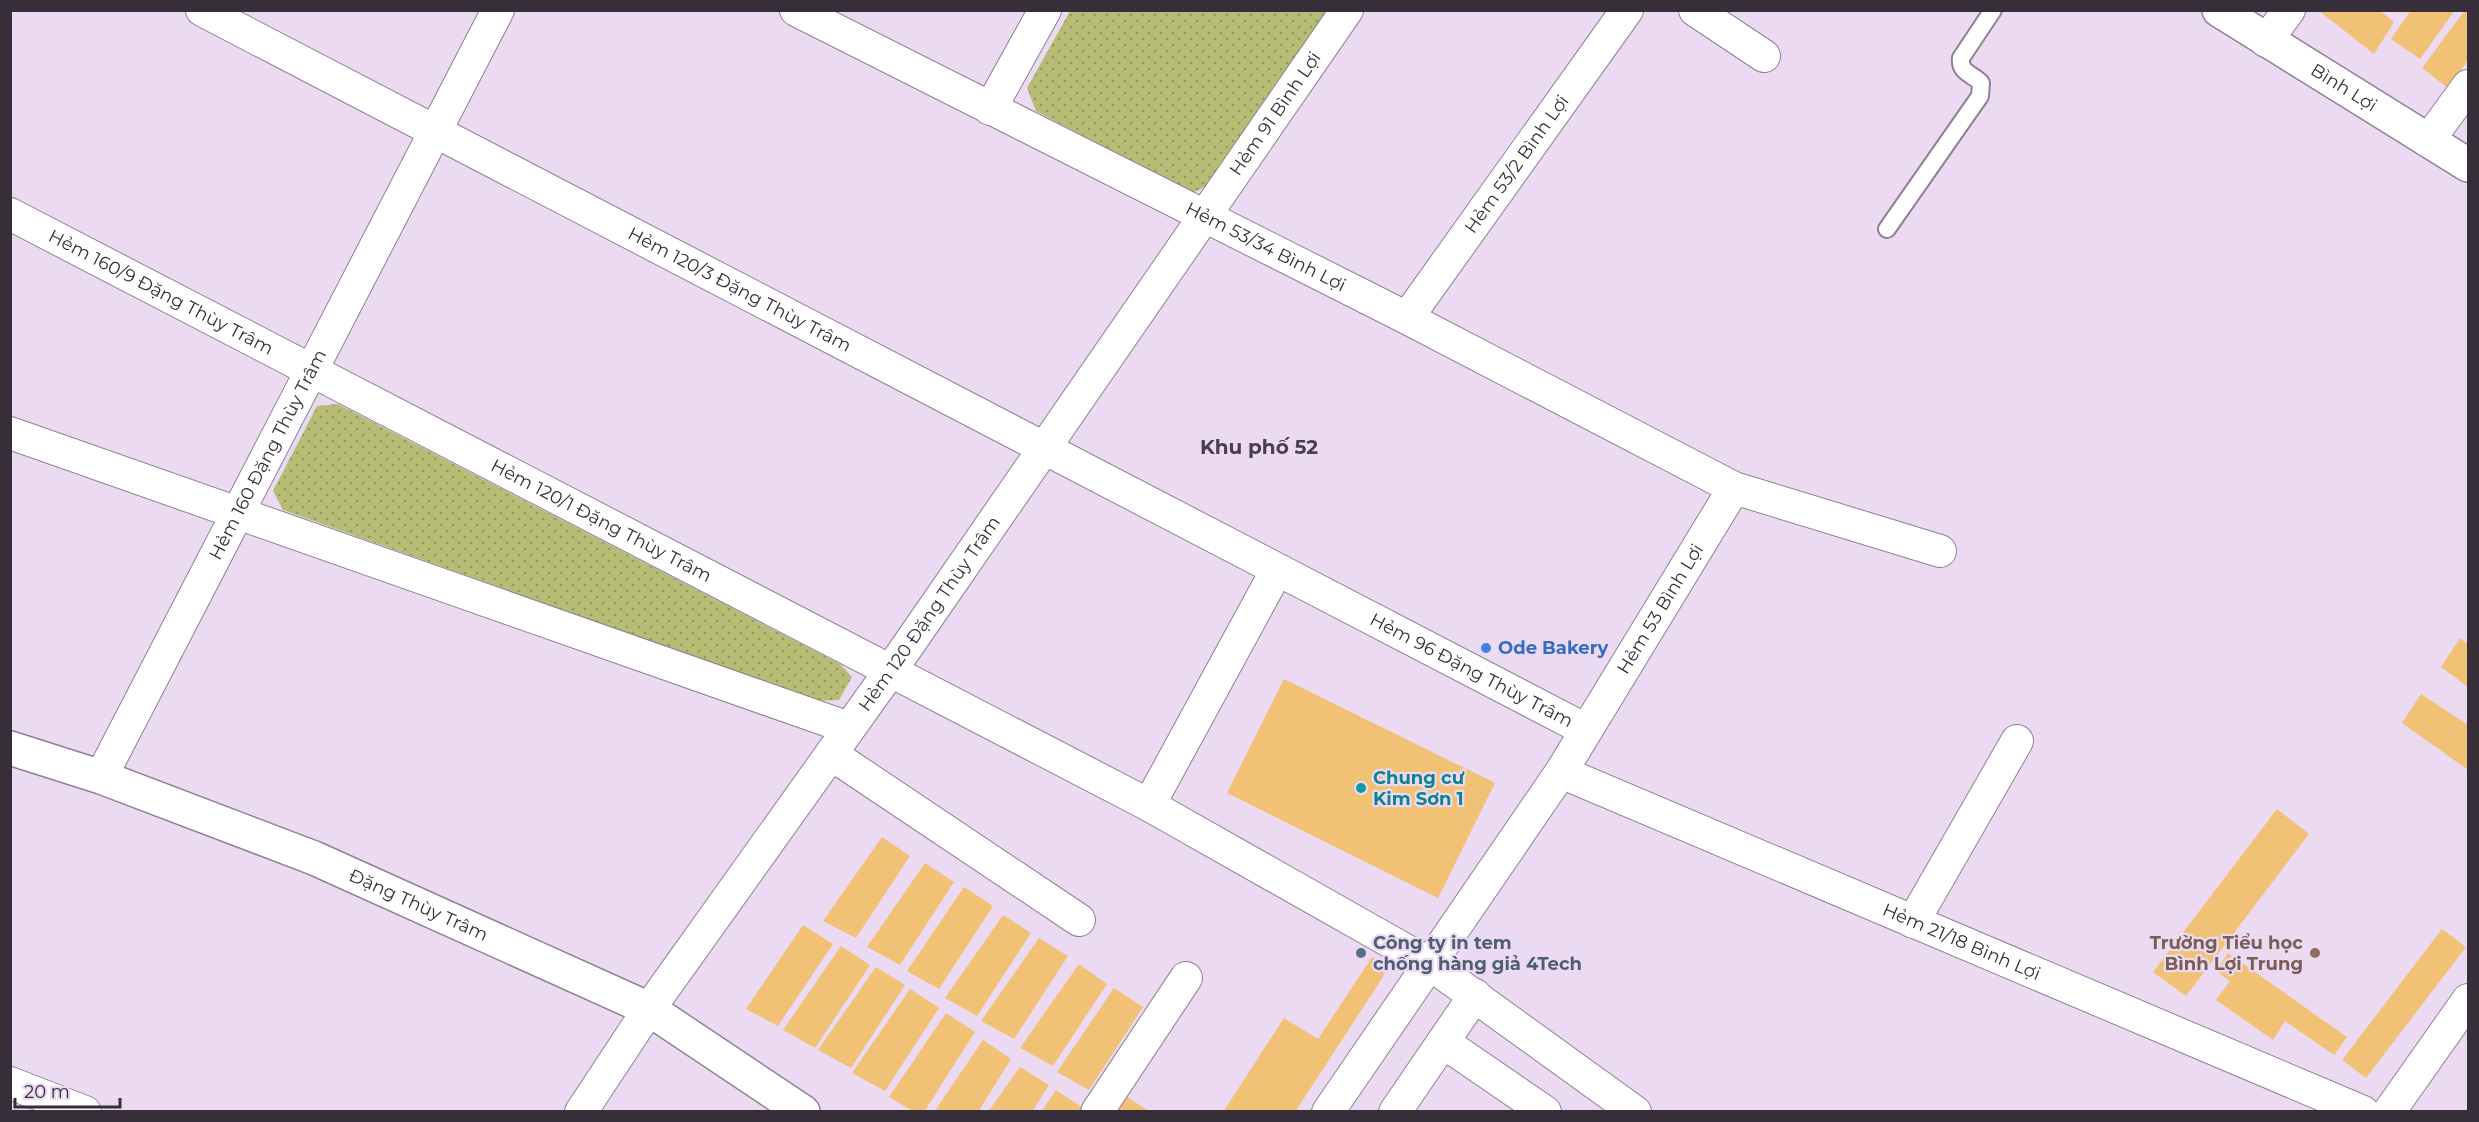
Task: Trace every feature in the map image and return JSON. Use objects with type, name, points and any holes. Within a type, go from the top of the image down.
[{"type":"main road","name":"Bình Lợi","points":[[2219,10],[2469,165]]},
{"type":"main road","name":"Đặng Thùy Trâm","points":[[10,748],[101,777],[314,858],[649,1009],[803,1112]]},
{"type":"street","name":"Hẻm 120/3 Đặng Thùy Trâm","points":[[202,10],[1045,448]]},
{"type":"street","name":"Hẻm 160 Đặng Thùy Trâm","points":[[101,777],[498,10]]},
{"type":"street","name":"Hẻm 53/34 Bình Lợi","points":[[796,10],[1407,318],[1734,488],[1940,551]]},
{"type":"street","points":[[990,109],[1045,10]]},
{"type":"street","name":"Hẻm 91 Bình Lợi","points":[[1204,217],[1347,10]]},
{"type":"street","name":"Hẻm 53/2 Bình Lợi","points":[[1407,318],[1627,10]]},
{"type":"street","points":[[1695,10],[1764,56]]},
{"type":"street","points":[[2266,41],[2289,10]]},
{"type":"street","points":[[2428,141],[2469,86]]},
{"type":"street","name":"Hẻm 160/9 Đặng Thùy Trâm","points":[[10,214],[312,370]]},
{"type":"street","name":"Hẻm 120 Đặng Thùy Trâm","points":[[581,1112],[649,1009],[891,670],[1204,217]]},
{"type":"street","name":"Hẻm 120/1 Đặng Thùy Trâm","points":[[312,370],[1149,805],[1430,964],[1635,1112]]},
{"type":"street","points":[[10,433],[849,728]]},
{"type":"street","name":"Hẻm 96 Đặng Thùy Trâm","points":[[1045,448],[1586,729],[1561,772],[1328,1112]]},
{"type":"street","name":"Hẻm 53 Bình Lợi","points":[[1586,729],[1734,488]]},
{"type":"street","points":[[1149,805],[1277,570]]},
{"type":"street","points":[[1913,922],[2017,741]]},
{"type":"street","points":[[831,754],[1079,920]]},
{"type":"street","name":"Hẻm 21/18 Bình Lợi","points":[[1561,772],[2363,1112]]},
{"type":"street","points":[[1097,1112],[1186,978]]},
{"type":"street","points":[[1395,1112],[1475,995]]},
{"type":"street","points":[[2389,1112],[2469,1000]]},
{"type":"street","points":[[1443,1042],[1545,1112]]},
{"type":"street","points":[[10,1083],[85,1112]]},
{"type":"lane","points":[[1887,229],[1980,96],[1981,83],[1960,66],[1961,58],[1993,10]]},
{"type":"green space","points":[[1070,11],[1329,11],[1209,185],[1192,193],[1036,111],[1027,88]]},
{"type":"green space","points":[[338,404],[840,664],[852,677],[839,700],[818,701],[283,510],[273,491],[317,406]]},
{"type":"building","points":[[2318,10],[2379,10],[2394,22],[2374,54]]},
{"type":"building","points":[[2411,10],[2455,10],[2420,59],[2391,39]]},
{"type":"building","points":[[2465,10],[2468,10],[2468,60],[2448,88],[2422,68]]},
{"type":"building","points":[[2460,638],[2468,644],[2468,687],[2441,667]]},
{"type":"building","name":"Chung cư Kim Sơn 1","points":[[1284,679],[1495,783],[1438,898],[1227,793]]},
{"type":"building","points":[[2421,694],[2468,725],[2468,770],[2402,723]]},
{"type":"building","points":[[2277,809],[2309,834],[2186,996],[2153,972]]},
{"type":"building","points":[[882,837],[910,856],[856,938],[823,921]]},
{"type":"building","points":[[925,863],[954,882],[900,965],[867,947]]},
{"type":"building","points":[[964,887],[993,906],[939,989],[907,971]]},
{"type":"building","points":[[1003,915],[1031,933],[977,1016],[945,998]]},
{"type":"building","points":[[803,925],[833,944],[778,1026],[746,1009]]},
{"type":"building","points":[[2442,929],[2466,947],[2366,1078],[2342,1060]]},
{"type":"building","points":[[1039,938],[1068,956],[1014,1039],[981,1021]]},
{"type":"building","points":[[841,946],[870,965],[815,1048],[783,1030]]},
{"type":"building","points":[[2228,953],[2347,1037],[2334,1055],[2285,1021],[2273,1040],[2216,1000],[2230,981],[2216,971]]},
{"type":"building","points":[[1372,957],[1385,965],[1383,977],[1295,1112],[1223,1112],[1284,1018],[1318,1039]]},
{"type":"building","points":[[1079,964],[1107,984],[1053,1066],[1020,1048]]},
{"type":"building","points":[[876,967],[905,985],[851,1068],[818,1050]]},
{"type":"building","points":[[1114,988],[1143,1007],[1089,1090],[1057,1072]]},
{"type":"building","points":[[910,989],[939,1008],[885,1091],[852,1073]]},
{"type":"building","points":[[946,1013],[975,1032],[924,1112],[915,1112],[889,1097]]},
{"type":"building","points":[[983,1040],[1011,1059],[978,1112],[934,1112]]},
{"type":"building","points":[[1020,1067],[1049,1085],[1032,1112],[988,1112]]},
{"type":"building","points":[[1056,1090],[1085,1109],[1083,1112],[1041,1112]]},
{"type":"building","points":[[1126,1096],[1150,1112],[1116,1112]]},
{"type":"place","name":"Ode Bakery","points":[[1486,648]]},
{"type":"place","name":"Chung cư Kim Sơn 1","points":[[1361,788]]},
{"type":"place","name":"Công ty in tem chống hàng giả 4Tech","points":[[1361,953]]},
{"type":"place","name":"Trường Tiểu học Bình Lợi Trung","points":[[2315,953]]},
{"type":"district","name":"Khu phố 52","points":[[1259,447]]}]
